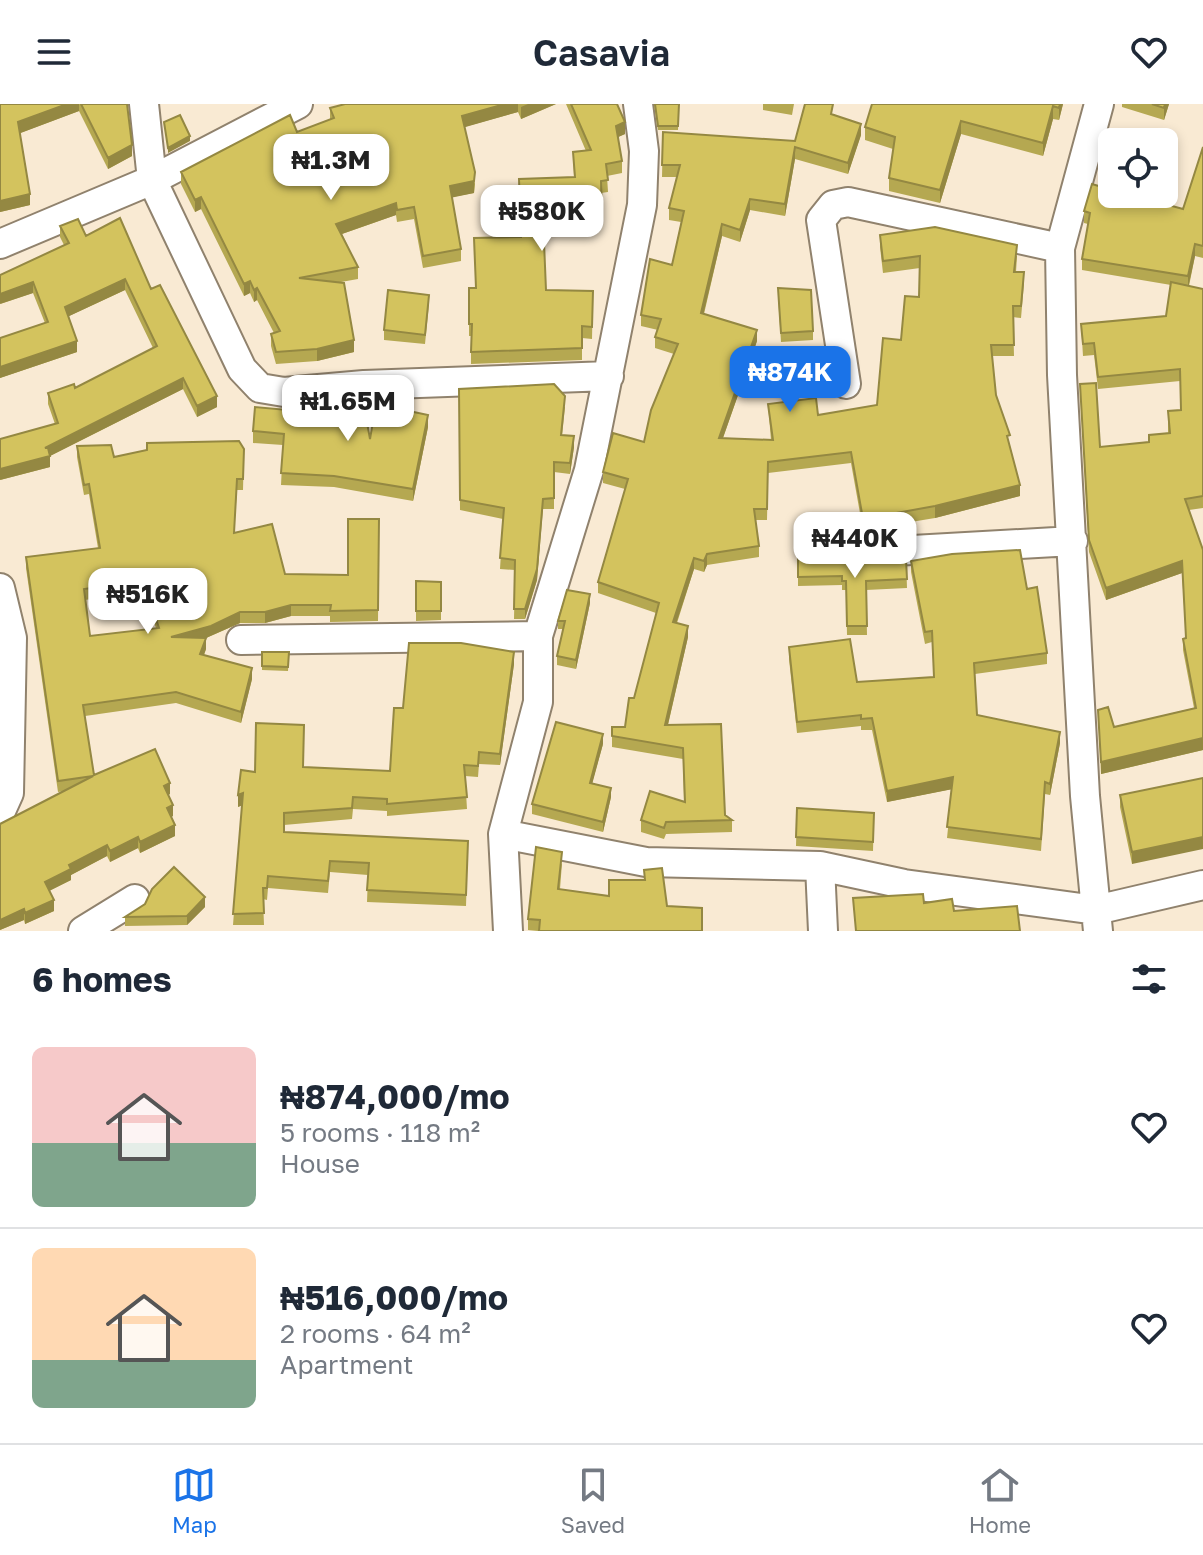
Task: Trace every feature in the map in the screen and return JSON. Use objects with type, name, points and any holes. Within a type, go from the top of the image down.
[{"type":"street","points":[[144,104],[152,180],[242,369],[260,388],[284,392],[364,385],[609,376]]},
{"type":"street","points":[[0,244],[152,180],[298,104]]},
{"type":"street","points":[[508,931],[503,834],[538,702],[538,636],[589,470],[642,205],[644,151],[638,104]]},
{"type":"street","points":[[1097,921],[1085,796],[1062,375],[1060,248],[1099,104]]},
{"type":"street","points":[[846,384],[821,220],[833,205],[848,202],[1060,248]]},
{"type":"street","points":[[824,555],[1073,541]]},
{"type":"street","points":[[0,588],[12,638],[9,793],[0,813]]},
{"type":"street","points":[[241,640],[538,636]]},
{"type":"street","points":[[503,834],[646,862],[820,866],[1097,921],[1203,885]]},
{"type":"street","points":[[820,866],[823,931]]},
{"type":"street","points":[[83,931],[135,899]]},
{"type":"building","points":[[0,104],[67,104],[18,122],[30,194],[0,201]]},
{"type":"building","points":[[81,104],[127,104],[132,145],[108,158]]},
{"type":"building","points":[[345,104],[505,104],[462,116],[475,172],[474,181],[450,186],[461,249],[423,256],[414,207],[397,210],[396,203],[336,224],[358,267],[299,278],[344,283],[354,340],[317,349],[276,352],[271,334],[280,331],[257,288],[254,290],[250,281],[244,284],[201,197],[195,200],[181,172],[290,115],[297,132],[334,118],[330,108]]},
{"type":"building","points":[[571,104],[617,104],[625,122],[616,126],[622,161],[606,164],[608,180],[601,181],[602,216],[543,218],[546,290],[593,291],[592,327],[582,326],[582,348],[471,352],[469,288],[476,288],[474,238],[521,237],[519,179],[575,177],[573,152],[591,150]]},
{"type":"building","points":[[655,104],[679,104],[678,126],[658,126]]},
{"type":"building","points":[[805,104],[833,104],[831,114],[861,124],[848,163],[795,147],[785,204],[750,199],[740,230],[722,224],[701,313],[757,330],[719,438],[773,440],[768,404],[816,398],[818,415],[877,405],[883,338],[901,340],[905,296],[919,297],[920,256],[883,261],[880,235],[935,227],[1017,245],[1014,272],[1024,272],[1021,306],[1013,306],[1014,345],[991,345],[996,395],[1010,435],[1007,436],[1020,485],[935,506],[863,519],[851,452],[768,462],[767,509],[754,509],[759,546],[707,554],[704,561],[694,558],[673,622],[688,626],[665,725],[721,724],[725,815],[732,820],[666,822],[664,828],[641,820],[650,791],[685,802],[683,748],[612,736],[612,727],[625,727],[629,698],[634,698],[659,603],[598,582],[628,479],[603,472],[613,433],[644,442],[651,410],[678,344],[655,337],[661,319],[641,315],[650,259],[672,265],[684,211],[669,208],[680,165],[662,165],[663,132],[795,141]]},
{"type":"building","points":[[872,104],[1060,104],[1059,108],[1053,106],[1043,143],[961,121],[940,190],[889,178],[895,137],[865,127]]},
{"type":"building","points":[[180,115],[190,136],[168,148],[164,122]]},
{"type":"building","points":[[1203,147],[1203,246],[1195,244],[1188,276],[1082,259],[1090,213],[1084,211],[1092,184],[1098,186],[1098,208],[1183,209]]},
{"type":"building","points":[[120,218],[151,289],[160,285],[217,396],[197,406],[183,378],[45,448],[48,448],[50,456],[0,469],[0,439],[58,423],[48,393],[74,384],[75,388],[157,346],[125,279],[65,307],[77,341],[0,367],[0,338],[48,322],[33,282],[0,294],[0,275],[69,243],[60,226],[78,219],[86,236]]},
{"type":"building","points":[[1171,282],[1203,289],[1203,496],[1185,499],[1203,550],[1203,738],[1101,762],[1098,710],[1108,707],[1114,727],[1196,708],[1183,639],[1186,638],[1182,561],[1106,588],[1089,540],[1080,384],[1096,383],[1100,447],[1149,442],[1149,435],[1170,433],[1168,411],[1181,410],[1180,369],[1098,377],[1094,343],[1083,344],[1081,324],[1166,316]]},
{"type":"building","points":[[778,288],[811,290],[813,331],[781,333]]},
{"type":"building","points":[[388,290],[429,295],[425,335],[384,330]]},
{"type":"building","points":[[554,384],[565,396],[561,435],[574,436],[570,463],[554,462],[554,498],[543,499],[537,569],[525,609],[514,609],[515,560],[500,558],[504,508],[460,500],[459,389]]},
{"type":"building","points":[[376,404],[428,415],[413,489],[334,476],[281,473],[284,434],[253,431],[255,407],[287,410],[287,405],[366,417],[370,439]]},
{"type":"building","points":[[239,441],[244,449],[243,479],[237,479],[234,533],[272,524],[285,574],[348,575],[348,519],[379,519],[378,610],[330,611],[331,605],[291,605],[265,612],[240,612],[211,626],[171,637],[206,638],[200,654],[252,668],[241,712],[176,692],[83,705],[94,775],[155,749],[170,783],[164,786],[173,805],[167,808],[175,825],[140,842],[138,837],[110,851],[107,845],[69,865],[71,869],[45,882],[54,900],[0,920],[0,824],[93,776],[58,781],[26,557],[100,548],[89,484],[84,485],[77,446],[111,445],[114,457],[147,450],[147,443]],"holes":[[[143,580],[159,628],[90,636],[84,589]]]},
{"type":"building","points":[[1020,550],[1027,589],[1037,587],[1047,653],[974,663],[977,715],[1060,732],[1050,784],[1045,782],[1041,839],[947,827],[953,777],[887,791],[872,718],[861,719],[861,715],[797,722],[789,647],[850,639],[857,682],[934,677],[932,631],[925,632],[911,561],[952,554]]},
{"type":"building","points":[[798,557],[811,557],[825,563],[906,559],[907,579],[866,581],[867,626],[847,626],[846,581],[842,581],[842,576],[798,577]]},
{"type":"building","points":[[416,581],[441,582],[441,611],[416,611]]},
{"type":"building","points":[[567,590],[590,594],[576,660],[557,656],[565,621],[558,621]]},
{"type":"building","points":[[409,643],[461,643],[514,652],[500,754],[479,752],[478,766],[464,765],[467,797],[387,804],[387,799],[353,797],[352,808],[284,813],[284,832],[468,841],[466,895],[367,890],[369,863],[330,861],[328,881],[268,876],[267,888],[263,888],[264,913],[233,914],[243,793],[238,795],[241,770],[255,772],[256,723],[304,725],[303,767],[390,771],[394,708],[403,708]]},
{"type":"building","points":[[262,652],[289,652],[288,667],[262,666]]},
{"type":"building","points":[[556,722],[603,734],[590,783],[611,788],[603,822],[532,804]]},
{"type":"building","points":[[1203,778],[1203,837],[1132,852],[1120,795]]},
{"type":"building","points":[[797,808],[874,813],[873,842],[796,837]]},
{"type":"building","points":[[536,847],[562,852],[558,889],[609,896],[609,880],[645,880],[644,870],[662,868],[667,906],[702,908],[702,931],[539,931],[540,920],[528,919]]},
{"type":"building","points":[[174,867],[205,897],[187,916],[125,917],[145,904],[152,889]]},
{"type":"building","points":[[923,894],[924,903],[952,899],[954,911],[1017,906],[1020,931],[856,931],[853,898]]}]
